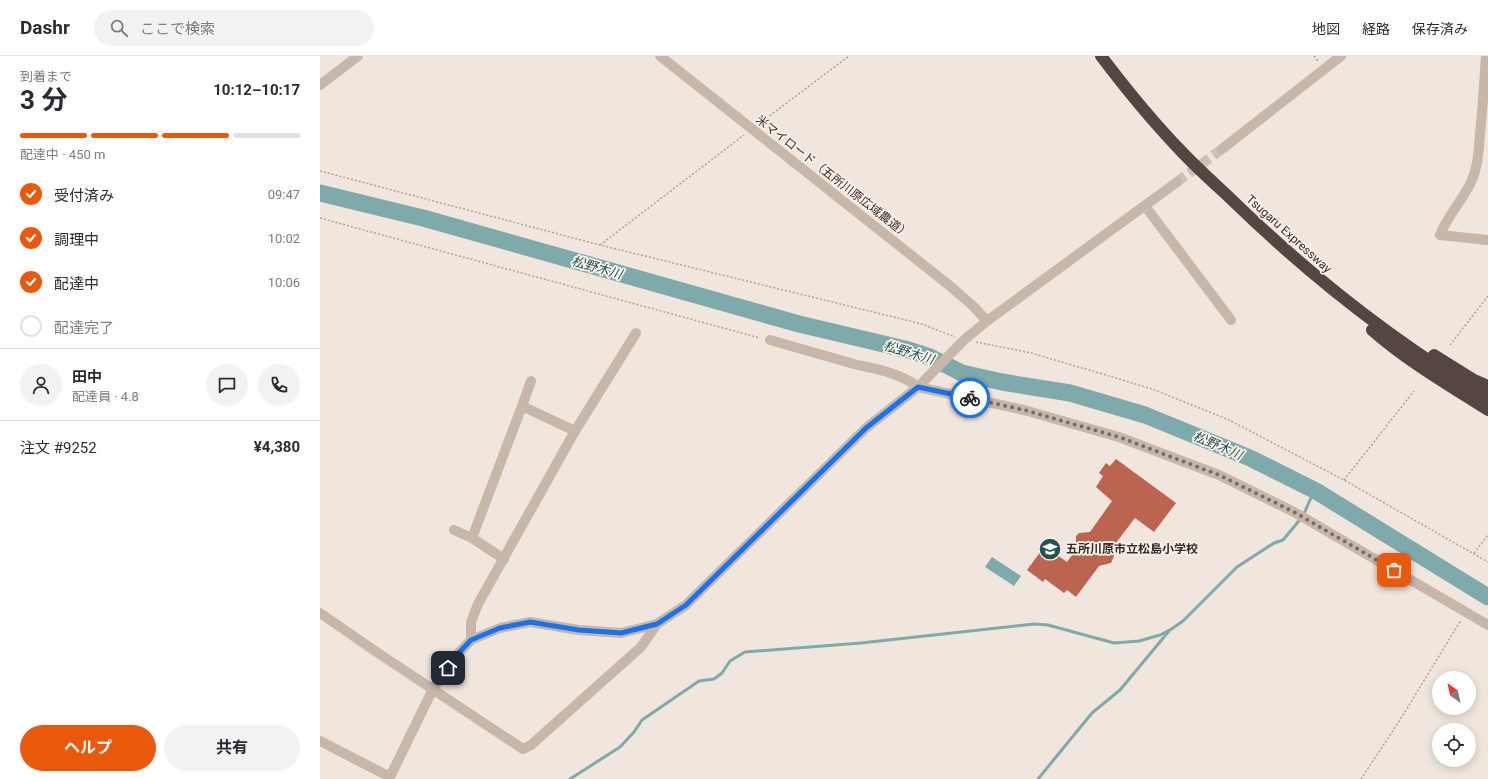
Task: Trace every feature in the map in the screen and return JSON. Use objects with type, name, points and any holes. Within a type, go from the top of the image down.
[{"type":"highway","name":"Tsugaru Expressway","points":[[1102,56],[1124,86],[1181,151],[1239,208],[1315,276],[1390,335],[1456,379],[1488,398]]},
{"type":"highway","points":[[1315,276],[1390,329],[1474,380],[1488,386]]},
{"type":"highway","points":[[1315,276],[1351,312],[1386,342],[1448,385],[1488,410]]},
{"type":"street","points":[[320,85],[358,56]]},
{"type":"street","name":"米マイロード（五所川原広域農道）","points":[[660,56],[960,294],[986,321]]},
{"type":"street","points":[[1222,149],[1341,56]]},
{"type":"street","points":[[1486,56],[1484,101],[1477,162],[1472,181],[1440,235],[1488,240]]},
{"type":"street","points":[[320,741],[390,778],[433,689],[455,657],[471,640],[500,628],[530,622],[579,630],[621,633],[657,624],[686,605],[866,428],[918,387],[961,343],[986,321],[1177,182]]},
{"type":"street","points":[[1145,206],[1231,320]]},
{"type":"street","points":[[471,640],[471,622],[478,604],[575,431],[636,333]]},
{"type":"street","points":[[770,340],[895,376],[911,382],[918,387],[1024,410],[1113,435],[1219,475],[1294,512],[1488,625]]},
{"type":"street","points":[[472,538],[531,380]]},
{"type":"street","points":[[522,406],[575,431]]},
{"type":"street","points":[[454,530],[472,538],[504,559]]},
{"type":"street","points":[[320,613],[523,749],[532,745],[641,648],[657,624]]},
{"type":"path","points":[[600,245],[849,56]]},
{"type":"path","points":[[320,171],[600,245],[922,324],[961,343],[1031,353],[1152,389],[1227,419],[1344,480],[1488,562]]},
{"type":"path","points":[[320,218],[770,340]]},
{"type":"path","points":[[1450,345],[1488,296]]},
{"type":"path","points":[[1344,480],[1414,391]]},
{"type":"path","points":[[1474,554],[1488,535]]},
{"type":"path","points":[[1361,779],[1400,720],[1466,612]]},
{"type":"water","points":[[992,557],[1021,576],[1014,586],[985,567]]},
{"type":"building","name":"五所川原市立松島小学校","points":[[1116,459],[1176,503],[1154,532],[1135,518],[1112,548],[1114,556],[1111,563],[1099,566],[1076,597],[1067,590],[1064,593],[1045,579],[1043,582],[1027,570],[1041,551],[1045,555],[1050,550],[1067,562],[1078,547],[1076,544],[1076,536],[1079,533],[1090,532],[1112,501],[1096,487],[1103,476],[1099,473],[1106,463],[1110,466]]},
{"type":"waterway","name":"松野木川","points":[[320,193],[423,218],[799,324],[909,350],[930,357],[962,373],[1002,382],[1070,393],[1145,415],[1250,458],[1316,491],[1488,597]]},
{"type":"waterway","points":[[570,779],[620,747],[634,732],[642,720],[699,681],[714,679],[722,673],[730,661],[745,652],[861,643],[1034,624],[1048,625],[1114,643],[1139,641],[1160,635],[1183,621],[1237,567],[1274,543],[1283,540],[1303,516],[1316,491]]},
{"type":"waterway","points":[[1038,779],[1092,713],[1120,690],[1169,631]]},
{"type":"tunnel","points":[[1177,182],[1222,149]]},
{"type":"way so far","points":[[970,398],[1024,410],[1119,437],[1219,475],[1294,512],[1394,570]]},
{"type":"place","name":"五所川原市立松島小学校","points":[[1050,549]]},
{"type":"route","points":[[448,668],[455,657],[471,640],[500,628],[530,622],[579,630],[621,633],[657,624],[672,616],[686,605],[866,428],[889,408],[918,387],[970,398]]}]
